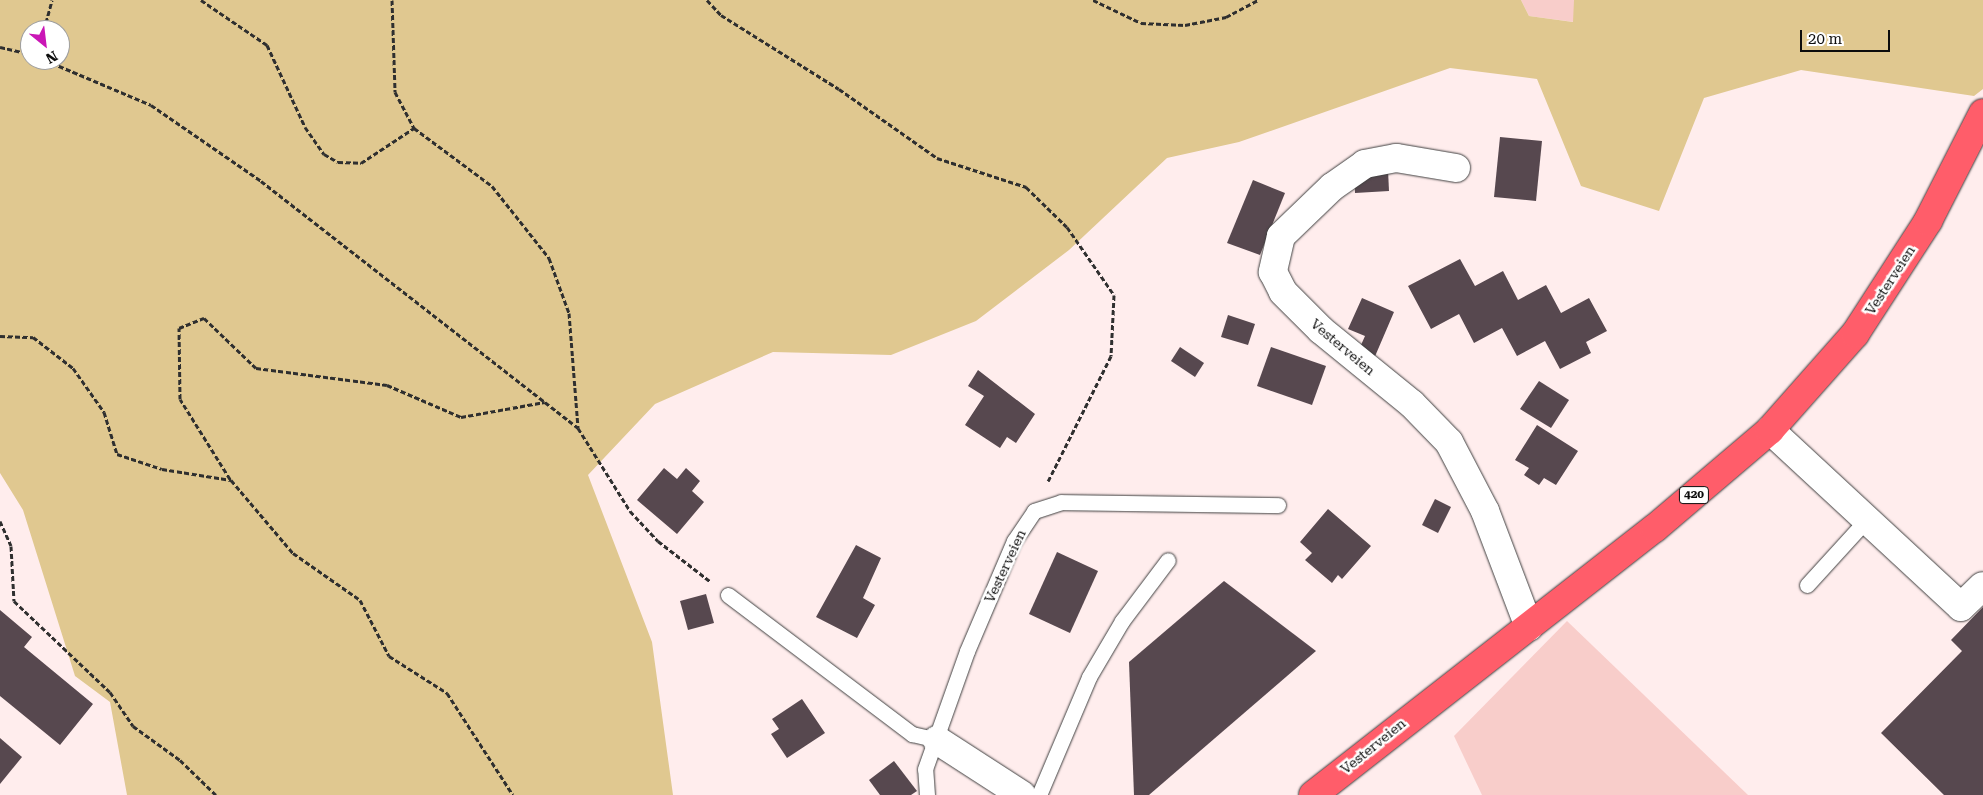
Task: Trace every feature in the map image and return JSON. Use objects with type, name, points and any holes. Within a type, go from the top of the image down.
[{"type":"main road","name":"Vesterveien","points":[[1313,795],[1529,627],[1770,430],[1855,334],[1928,221],[1983,113]]},
{"type":"street","name":"Vesterveien","points":[[1456,168],[1396,158],[1365,164],[1332,187],[1281,236],[1273,272],[1283,292],[1321,330],[1412,404],[1449,442],[1484,511],[1529,627]]},
{"type":"street","points":[[1770,430],[1961,607],[1983,586]]},
{"type":"street","points":[[937,740],[1022,795]]},
{"type":"lane","points":[[1034,511],[1061,502],[1278,505]]},
{"type":"lane","name":"Vesterveien","points":[[927,795],[925,769],[937,740],[967,651],[1014,541],[1034,511]]},
{"type":"lane","points":[[1806,585],[1867,519]]},
{"type":"lane","points":[[1040,795],[1088,677],[1122,621],[1168,560]]},
{"type":"lane","points":[[728,595],[912,734],[937,740]]},
{"type":"path","points":[[47,20],[52,0]]},
{"type":"path","points":[[201,0],[267,45],[305,127],[324,154],[338,162],[361,163],[414,128]]},
{"type":"path","points":[[392,0],[395,92],[414,128],[492,186],[549,258],[569,313],[578,428]]},
{"type":"path","points":[[707,0],[721,15],[839,89],[937,158],[1026,187],[1067,227],[1114,295],[1111,356],[1034,511]]},
{"type":"path","points":[[1093,0],[1141,23],[1185,26],[1226,17],[1258,0]]},
{"type":"path","points":[[0,47],[20,52]]},
{"type":"path","points":[[67,70],[158,111],[261,181],[578,428],[630,510],[658,541],[728,595]]},
{"type":"path","points":[[513,795],[447,693],[389,656],[360,600],[294,552],[231,480],[180,399],[179,328],[204,318],[256,368],[387,385],[460,416],[545,402]]},
{"type":"path","points":[[0,336],[33,337],[72,368],[104,412],[118,454],[162,470],[231,480]]},
{"type":"path","points":[[0,521],[11,546],[14,601],[110,692],[134,726],[180,760],[216,795]]},
{"type":"shaded area","points":[[0,0],[1521,0],[1529,16],[1573,22],[1574,0],[1983,0],[1983,89],[1974,96],[1801,70],[1704,98],[1659,211],[1581,186],[1537,79],[1450,68],[1239,142],[1167,158],[1069,250],[976,321],[891,355],[773,352],[655,404],[588,475],[652,642],[673,795],[127,795],[110,702],[75,676],[23,510],[0,473]]},
{"type":"shaded area","points":[[1521,0],[1574,0],[1574,22],[1529,16]]},
{"type":"shaded area","points":[[1567,621],[1748,795],[1482,795],[1454,736]]},
{"type":"building","points":[[1500,137],[1542,141],[1536,201],[1494,197]]},
{"type":"building","points":[[1388,170],[1389,191],[1355,193],[1354,171]]},
{"type":"building","points":[[1253,180],[1285,193],[1260,255],[1227,243]]},
{"type":"building","points":[[1460,259],[1475,286],[1503,271],[1518,300],[1546,285],[1561,313],[1589,298],[1607,331],[1586,342],[1591,353],[1560,369],[1545,341],[1517,356],[1502,328],[1474,343],[1459,314],[1431,329],[1408,286]]},
{"type":"building","points":[[1362,298],[1394,312],[1373,361],[1357,354],[1365,336],[1348,329]]},
{"type":"building","points":[[1228,315],[1255,324],[1248,345],[1221,337]]},
{"type":"building","points":[[1180,347],[1204,363],[1195,377],[1171,361]]},
{"type":"building","points":[[1271,347],[1326,366],[1312,405],[1257,386]]},
{"type":"building","points":[[978,370],[1035,414],[1016,443],[1007,437],[1000,448],[965,425],[984,396],[968,386]]},
{"type":"building","points":[[1539,381],[1569,400],[1551,428],[1520,409]]},
{"type":"building","points":[[1537,425],[1578,451],[1556,485],[1544,478],[1539,485],[1524,475],[1529,468],[1515,460]]},
{"type":"building","points":[[664,468],[677,479],[686,468],[700,481],[692,491],[704,502],[677,534],[637,500]]},
{"type":"building","points":[[1435,499],[1451,507],[1438,533],[1422,525]]},
{"type":"building","points":[[1328,509],[1371,546],[1342,579],[1338,575],[1332,583],[1305,560],[1312,553],[1300,542]]},
{"type":"building","points":[[856,545],[881,558],[863,598],[875,605],[857,638],[816,617]]},
{"type":"building","points":[[1057,552],[1098,571],[1070,633],[1029,614]]},
{"type":"building","points":[[1224,581],[1316,651],[1149,795],[1134,795],[1129,662]]},
{"type":"building","points":[[706,594],[714,623],[688,630],[680,601]]},
{"type":"building","points":[[1983,607],[1983,795],[1944,795],[1881,733],[1962,651],[1951,640]]},
{"type":"building","points":[[0,610],[32,637],[24,647],[93,704],[60,745],[0,696]]},
{"type":"building","points":[[802,699],[825,733],[787,758],[771,734],[779,729],[772,719]]},
{"type":"building","points":[[0,738],[22,757],[0,784]]},
{"type":"building","points":[[894,761],[917,791],[911,795],[880,795],[869,780]]}]
